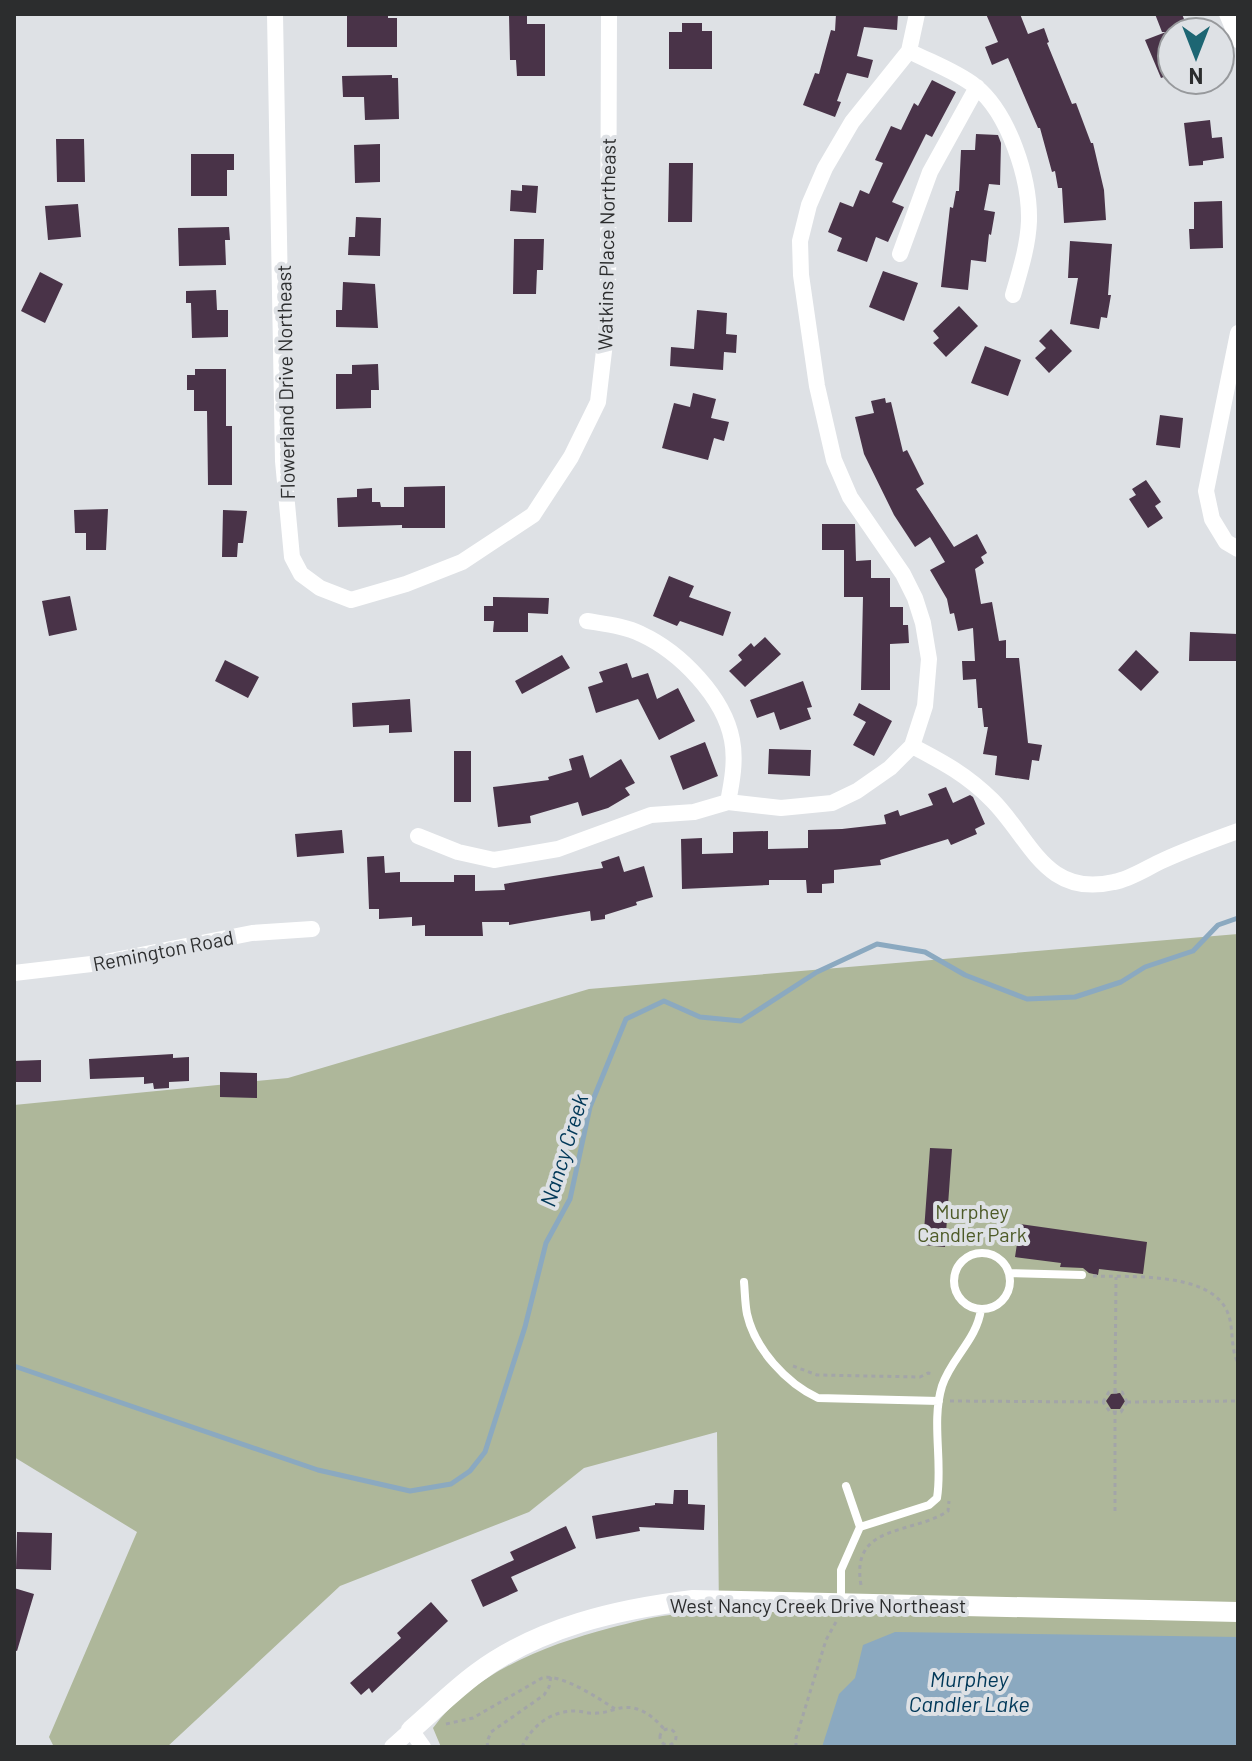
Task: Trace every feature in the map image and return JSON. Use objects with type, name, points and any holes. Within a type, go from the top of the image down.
[{"type":"street","name":"Flowerland Drive Northeast","points":[[275,14],[283,461],[292,557],[301,574],[320,588],[351,600],[406,584],[462,562]]},
{"type":"street","name":"Watkins Place Northeast","points":[[462,562],[533,515],[571,457],[598,402],[608,317],[609,14]]},
{"type":"street","points":[[418,836],[458,852],[494,860],[558,849],[651,815],[694,812],[728,802],[781,808],[832,803],[857,791],[890,768],[912,746],[925,706],[929,659],[923,623],[903,574],[850,497],[834,460],[817,386],[801,275],[800,241],[809,205],[832,156],[852,122],[909,51],[917,14]]},
{"type":"street","points":[[1227,14],[1238,40]]},
{"type":"street","points":[[909,51],[977,87],[996,109],[1016,150],[1026,188],[1029,222],[1013,295]]},
{"type":"street","points":[[900,254],[930,172],[977,87]]},
{"type":"street","points":[[1238,333],[1206,491],[1212,519],[1226,542],[1238,549]]},
{"type":"street","points":[[587,621],[644,635],[681,661],[708,687],[732,739],[733,777],[728,802]]},
{"type":"street","points":[[912,746],[959,770],[993,801],[1031,852],[1054,874],[1082,886],[1115,882],[1195,846],[1238,831]]},
{"type":"street","name":"Remington Road","points":[[14,973],[100,963],[252,933],[312,929]]},
{"type":"street","name":"West Nancy Creek Drive Northeast","points":[[392,1747],[417,1738],[478,1673],[519,1648],[557,1630],[633,1609],[693,1600],[843,1608],[1238,1612]]},
{"type":"lane","points":[[985,1253],[1002,1261],[1009,1273],[1010,1288],[1006,1297],[999,1304],[981,1309],[964,1303],[954,1288],[956,1270],[967,1257],[985,1253]]},
{"type":"lane","points":[[1009,1273],[1082,1275]]},
{"type":"lane","points":[[744,1282],[748,1316],[759,1341],[773,1363],[804,1391],[818,1398],[939,1401]]},
{"type":"lane","points":[[860,1527],[929,1505],[937,1498],[939,1401],[949,1371],[976,1331],[981,1309]]},
{"type":"lane","points":[[843,1608],[841,1570],[860,1527],[846,1486]]},
{"type":"path","points":[[1082,1275],[1168,1279],[1195,1286],[1216,1296],[1226,1308],[1231,1325],[1232,1349],[1238,1363]]},
{"type":"path","points":[[1115,1392],[1116,1277]]},
{"type":"path","points":[[790,1365],[817,1375],[938,1375]]},
{"type":"path","points":[[1103,1402],[1109,1392],[1122,1392],[1127,1402]]},
{"type":"path","points":[[939,1401],[1103,1402]]},
{"type":"path","points":[[1127,1402],[1238,1401]]},
{"type":"path","points":[[1103,1402],[1110,1412],[1121,1412],[1127,1402]]},
{"type":"path","points":[[1115,1412],[1115,1511]]},
{"type":"path","points":[[796,1747],[796,1738],[826,1640],[843,1608]]},
{"type":"path","points":[[488,1747],[491,1732],[544,1695],[551,1676]]},
{"type":"path","points":[[436,1731],[454,1720],[473,1718],[542,1678],[551,1676],[570,1682],[615,1709]]},
{"type":"path","points":[[600,1700],[601,1713]]},
{"type":"path","points":[[522,1747],[528,1734],[541,1721],[576,1711],[601,1713],[631,1707],[645,1711],[665,1730],[673,1731],[676,1735],[670,1746],[662,1743],[660,1738],[665,1730]]},
{"type":"green space","name":"Murphey Candler Park","points":[[1238,934],[1238,1747],[441,1747],[433,1728],[450,1708],[490,1676],[513,1663],[561,1643],[632,1622],[670,1615],[719,1612],[717,1432],[584,1468],[529,1512],[340,1586],[167,1747],[54,1747],[49,1737],[137,1532],[14,1457],[14,1105],[288,1078],[589,989]]},
{"type":"water","name":"Murphey Candler Lake","points":[[895,1632],[1238,1637],[1238,1747],[822,1747],[839,1694],[855,1678],[863,1645]]},
{"type":"building","points":[[347,14],[388,14],[388,18],[397,18],[397,47],[347,47]]},
{"type":"building","points":[[836,14],[898,14],[897,30],[864,27],[857,56],[873,60],[868,78],[847,73],[835,117],[803,105],[815,73],[819,74],[831,30],[835,31]]},
{"type":"building","points":[[986,14],[1020,14],[1028,34],[1044,28],[1072,104],[1076,103],[1093,143],[1104,190],[1106,220],[1064,223],[1062,188],[1058,188],[1055,171],[1052,172],[1040,128],[1008,58],[992,65],[985,47],[998,42]]},
{"type":"building","points":[[1155,14],[1183,16],[1156,16]]},
{"type":"building","points":[[509,15],[527,15],[527,24],[545,24],[545,76],[517,76],[516,60],[510,60]]},
{"type":"building","points":[[682,23],[702,23],[702,31],[712,31],[712,69],[669,69],[669,32],[682,32]]},
{"type":"building","points":[[1156,36],[1156,66],[1145,40]]},
{"type":"building","points":[[392,75],[392,78],[398,78],[399,119],[365,120],[364,97],[343,97],[342,76]]},
{"type":"building","points":[[932,80],[956,92],[932,137],[926,134],[892,202],[904,207],[888,242],[876,237],[867,262],[837,251],[842,238],[828,232],[840,202],[853,207],[860,190],[869,194],[883,163],[875,160],[891,126],[901,130],[914,103],[918,106]]},
{"type":"building","points":[[1210,120],[1212,138],[1222,137],[1224,158],[1189,166],[1184,123]]},
{"type":"building","points":[[976,134],[998,135],[1001,143],[1000,185],[989,184],[984,210],[995,212],[986,262],[971,260],[968,290],[941,287],[950,207],[953,208],[956,191],[959,191],[961,150],[975,150]]},
{"type":"building","points":[[56,139],[84,139],[85,182],[57,182]]},
{"type":"building","points":[[380,144],[380,182],[355,183],[354,145]]},
{"type":"building","points":[[191,154],[234,154],[234,170],[227,170],[227,196],[191,196]]},
{"type":"building","points":[[669,163],[693,163],[692,222],[668,222]]},
{"type":"building","points":[[522,185],[538,186],[536,213],[510,211],[511,190],[522,191]]},
{"type":"building","points":[[1222,201],[1223,248],[1190,249],[1189,229],[1194,229],[1194,202]]},
{"type":"building","points":[[78,204],[81,237],[48,240],[45,206]]},
{"type":"building","points":[[356,217],[381,218],[380,256],[348,255],[349,237],[355,237]]},
{"type":"building","points":[[229,227],[230,240],[225,240],[226,265],[179,266],[178,228]]},
{"type":"building","points":[[514,239],[544,239],[543,270],[537,270],[536,294],[513,294]]},
{"type":"building","points":[[1070,241],[1112,244],[1108,295],[1111,295],[1107,318],[1101,317],[1099,329],[1070,324],[1078,278],[1068,278]]},
{"type":"building","points":[[883,271],[918,283],[904,321],[869,307]]},
{"type":"building","points":[[40,272],[63,284],[45,323],[21,311]]},
{"type":"building","points":[[343,282],[375,284],[378,328],[336,327],[336,310],[342,310]]},
{"type":"building","points":[[216,290],[217,310],[228,310],[228,337],[192,338],[191,303],[186,303],[186,291]]},
{"type":"building","points":[[959,306],[978,326],[946,357],[933,343],[939,338],[933,331]]},
{"type":"building","points":[[697,310],[727,313],[726,334],[737,335],[736,353],[724,352],[723,370],[670,366],[671,347],[694,349]]},
{"type":"building","points":[[1051,329],[1072,351],[1049,373],[1035,358],[1046,348],[1039,341]]},
{"type":"building","points":[[985,346],[1021,360],[1008,396],[971,383]]},
{"type":"building","points":[[378,364],[379,390],[371,390],[371,408],[336,409],[336,374],[352,374],[352,365]]},
{"type":"building","points":[[195,369],[226,369],[226,426],[232,426],[232,485],[208,485],[207,411],[194,411],[194,390],[187,390],[187,375],[195,375]]},
{"type":"building","points":[[693,393],[716,399],[711,418],[729,422],[724,441],[714,438],[708,460],[662,448],[674,403],[690,407]]},
{"type":"building","points":[[885,398],[886,403],[891,402],[903,452],[907,450],[924,484],[916,489],[954,547],[977,534],[987,553],[981,557],[984,563],[975,569],[981,604],[992,602],[999,641],[1006,640],[1006,658],[1019,658],[1028,743],[1042,745],[1039,761],[1032,760],[1029,780],[995,775],[997,756],[983,754],[988,727],[984,727],[982,708],[978,708],[976,679],[963,680],[962,661],[975,661],[973,628],[958,631],[954,613],[950,614],[947,599],[930,570],[945,562],[930,537],[915,547],[894,515],[864,454],[855,417],[874,413],[871,401]]},
{"type":"building","points":[[1160,415],[1183,418],[1180,448],[1156,445]]},
{"type":"building","points":[[1146,480],[1161,502],[1155,506],[1163,518],[1148,528],[1129,499],[1136,495],[1132,489]]},
{"type":"building","points":[[445,486],[445,528],[402,528],[402,525],[338,527],[337,498],[357,497],[357,489],[372,488],[372,502],[380,502],[381,507],[404,507],[404,487]]},
{"type":"building","points":[[108,509],[106,550],[86,550],[86,533],[75,533],[74,510]]},
{"type":"building","points":[[223,510],[247,511],[243,543],[238,543],[237,557],[222,557]]},
{"type":"building","points":[[822,524],[855,524],[856,561],[871,560],[871,578],[890,578],[890,607],[903,607],[903,625],[908,625],[909,643],[890,644],[890,690],[861,690],[863,597],[844,597],[844,550],[822,550]]},
{"type":"building","points":[[669,576],[694,586],[689,597],[731,612],[723,636],[680,621],[677,626],[653,616]]},
{"type":"building","points":[[70,596],[77,630],[49,636],[42,601]]},
{"type":"building","points":[[493,597],[549,598],[548,614],[528,613],[528,632],[493,632],[494,621],[484,621],[484,606],[493,606]]},
{"type":"building","points":[[1190,632],[1238,634],[1238,661],[1189,661]]},
{"type":"building","points":[[765,637],[781,654],[745,687],[729,671],[742,660],[738,655],[751,643],[754,647]]},
{"type":"building","points":[[1136,650],[1159,672],[1141,691],[1118,670]]},
{"type":"building","points":[[562,655],[570,668],[522,694],[515,681]]},
{"type":"building","points":[[225,660],[259,677],[248,698],[215,681]]},
{"type":"building","points":[[627,663],[632,678],[648,673],[657,699],[678,688],[695,721],[659,740],[638,699],[596,713],[588,687],[603,682],[599,672]]},
{"type":"building","points":[[803,681],[812,707],[807,708],[811,719],[780,730],[774,712],[757,718],[750,700]]},
{"type":"building","points":[[410,699],[412,732],[389,733],[389,725],[353,727],[352,703]]},
{"type":"building","points":[[859,703],[892,721],[874,756],[853,745],[866,722],[853,715]]},
{"type":"building","points":[[705,742],[718,776],[683,790],[670,756]]},
{"type":"building","points":[[769,749],[811,750],[810,776],[768,774]]},
{"type":"building","points":[[454,751],[471,751],[471,802],[454,802]]},
{"type":"building","points":[[583,755],[590,778],[621,759],[635,783],[625,788],[630,795],[608,808],[582,816],[578,802],[530,816],[531,823],[498,827],[493,787],[549,780],[548,777],[572,770],[569,759]]},
{"type":"building","points":[[946,787],[953,803],[970,795],[973,797],[985,824],[975,829],[977,834],[951,845],[948,839],[880,860],[881,865],[834,870],[834,883],[822,884],[822,893],[807,893],[806,880],[769,880],[769,885],[682,889],[681,839],[702,838],[702,854],[733,853],[733,832],[768,831],[768,849],[808,848],[808,830],[886,824],[884,815],[898,810],[900,816],[933,805],[928,794]]},
{"type":"building","points":[[342,830],[344,853],[297,857],[295,834]]},
{"type":"building","points":[[384,856],[385,873],[400,872],[400,882],[454,882],[454,875],[475,875],[475,891],[505,890],[504,884],[603,868],[601,862],[619,856],[624,872],[644,866],[653,897],[605,915],[605,919],[591,921],[590,911],[509,925],[509,922],[482,922],[483,936],[425,936],[425,925],[412,926],[412,917],[379,919],[379,909],[369,909],[367,857]]},
{"type":"building","points":[[173,1054],[173,1058],[189,1057],[189,1081],[169,1082],[169,1088],[154,1089],[153,1083],[144,1084],[144,1077],[90,1079],[89,1059]]},
{"type":"building","points":[[41,1060],[41,1082],[14,1082],[14,1061]]},
{"type":"building","points":[[220,1072],[257,1073],[257,1098],[220,1097]]},
{"type":"building","points":[[930,1148],[952,1149],[945,1247],[923,1245]]},
{"type":"building","points":[[1020,1224],[1147,1242],[1143,1274],[1099,1269],[1098,1275],[1083,1268],[1060,1267],[1061,1263],[1015,1257]]},
{"type":"building","points":[[1120,1393],[1125,1401],[1120,1409],[1111,1409],[1106,1401],[1111,1394]]},
{"type":"building","points":[[674,1490],[688,1490],[688,1504],[705,1505],[704,1530],[639,1527],[640,1531],[596,1539],[592,1516],[655,1503],[673,1504]]},
{"type":"building","points":[[566,1526],[576,1548],[511,1577],[518,1591],[483,1607],[471,1580],[514,1560],[510,1552]]},
{"type":"building","points":[[17,1532],[52,1533],[51,1570],[16,1569]]},
{"type":"building","points":[[14,1588],[34,1594],[17,1651],[14,1650]]},
{"type":"building","points":[[431,1602],[448,1621],[372,1693],[369,1688],[361,1695],[350,1683],[401,1638],[397,1633]]},
{"type":"waterway","name":"Nancy Creek","points":[[14,1366],[318,1470],[410,1491],[451,1484],[470,1471],[485,1452],[525,1327],[546,1243],[570,1199],[590,1107],[626,1019],[664,1001],[700,1017],[741,1021],[817,972],[877,944],[925,952],[965,975],[1027,999],[1075,997],[1121,982],[1145,967],[1193,951],[1218,925],[1238,918]]}]
